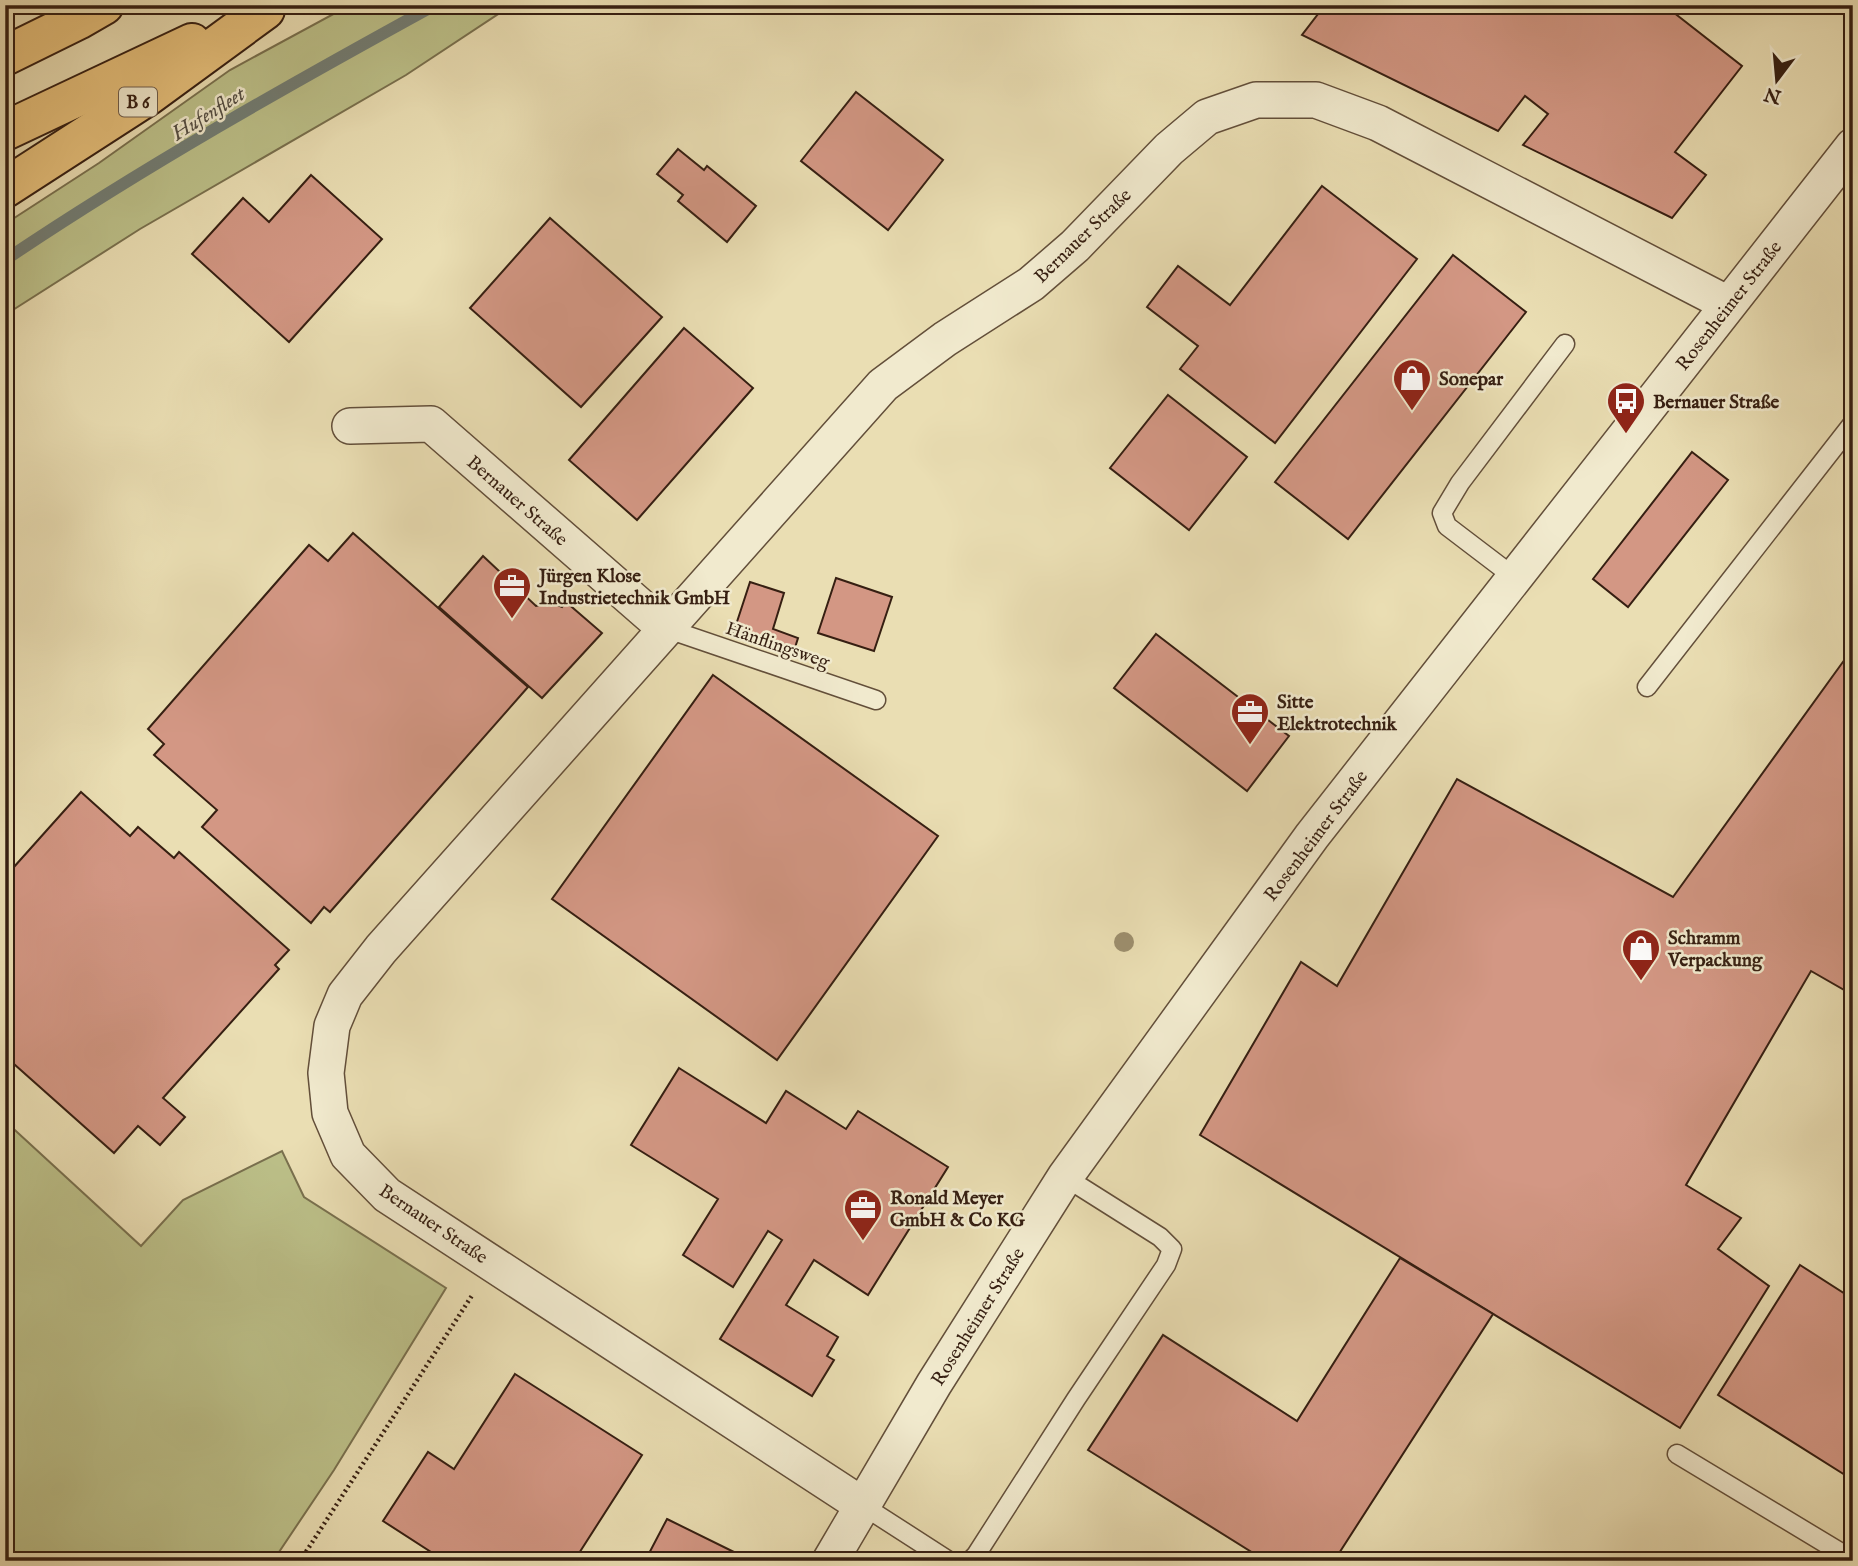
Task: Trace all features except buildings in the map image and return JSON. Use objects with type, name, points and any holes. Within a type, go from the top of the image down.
[{"type":"highway","points":[[5,56],[104,5]]},
{"type":"highway","name":"B 6","points":[[5,131],[269,8]]},
{"type":"highway","name":"B 6","points":[[5,188],[149,95],[269,8]]},
{"type":"street","name":"Bernauer Straße","points":[[862,1505],[387,1195],[348,1155],[330,1114],[326,1073],[332,1026],[345,995],[381,949],[883,385],[945,339],[1031,284],[1075,246],[1169,149],[1207,117],[1256,100],[1316,100],[1378,123],[1728,304]]},
{"type":"street","name":"Rosenheimer Straße","points":[[830,1561],[934,1384],[1065,1177],[1312,836],[1728,304],[1850,156]]},
{"type":"street","name":"Bernauer Straße","points":[[350,426],[431,424],[665,628]]},
{"type":"lane","points":[[1514,578],[1447,526],[1442,513],[1460,483],[1565,344]]},
{"type":"lane","points":[[1647,687],[1853,422]]},
{"type":"lane","name":"Hänflingsweg","points":[[665,628],[876,700]]},
{"type":"lane","points":[[970,1561],[1166,1265],[1172,1250],[1160,1237],[1065,1177]]},
{"type":"lane","points":[[1677,1454],[1853,1560]]},
{"type":"lane","points":[[862,1505],[949,1561]]},
{"type":"path","points":[[300,1561],[493,1263]]},
{"type":"green space","points":[[350,5],[512,5],[406,75],[140,229],[5,315],[5,224],[99,163],[230,70]]},
{"type":"green space","points":[[5,1121],[141,1246],[183,1200],[282,1151],[304,1197],[446,1288],[334,1470],[273,1561],[5,1561]]},
{"type":"waterway","name":"Hufenfleet","points":[[5,260],[110,192],[217,128],[435,5]]},
{"type":"place","name":"Sonepar","points":[[1412,412]]},
{"type":"place","name":"Bernauer Straße","points":[[1626,435]]},
{"type":"place","name":"Jürgen Klose Industrietechnik GmbH","points":[[512,620]]},
{"type":"place","name":"Sitte Elektrotechnik","points":[[1250,746]]},
{"type":"place","name":"Schramm Verpackung","points":[[1641,982]]},
{"type":"place","name":"Ronald Meyer GmbH & Co KG","points":[[863,1242]]}]
